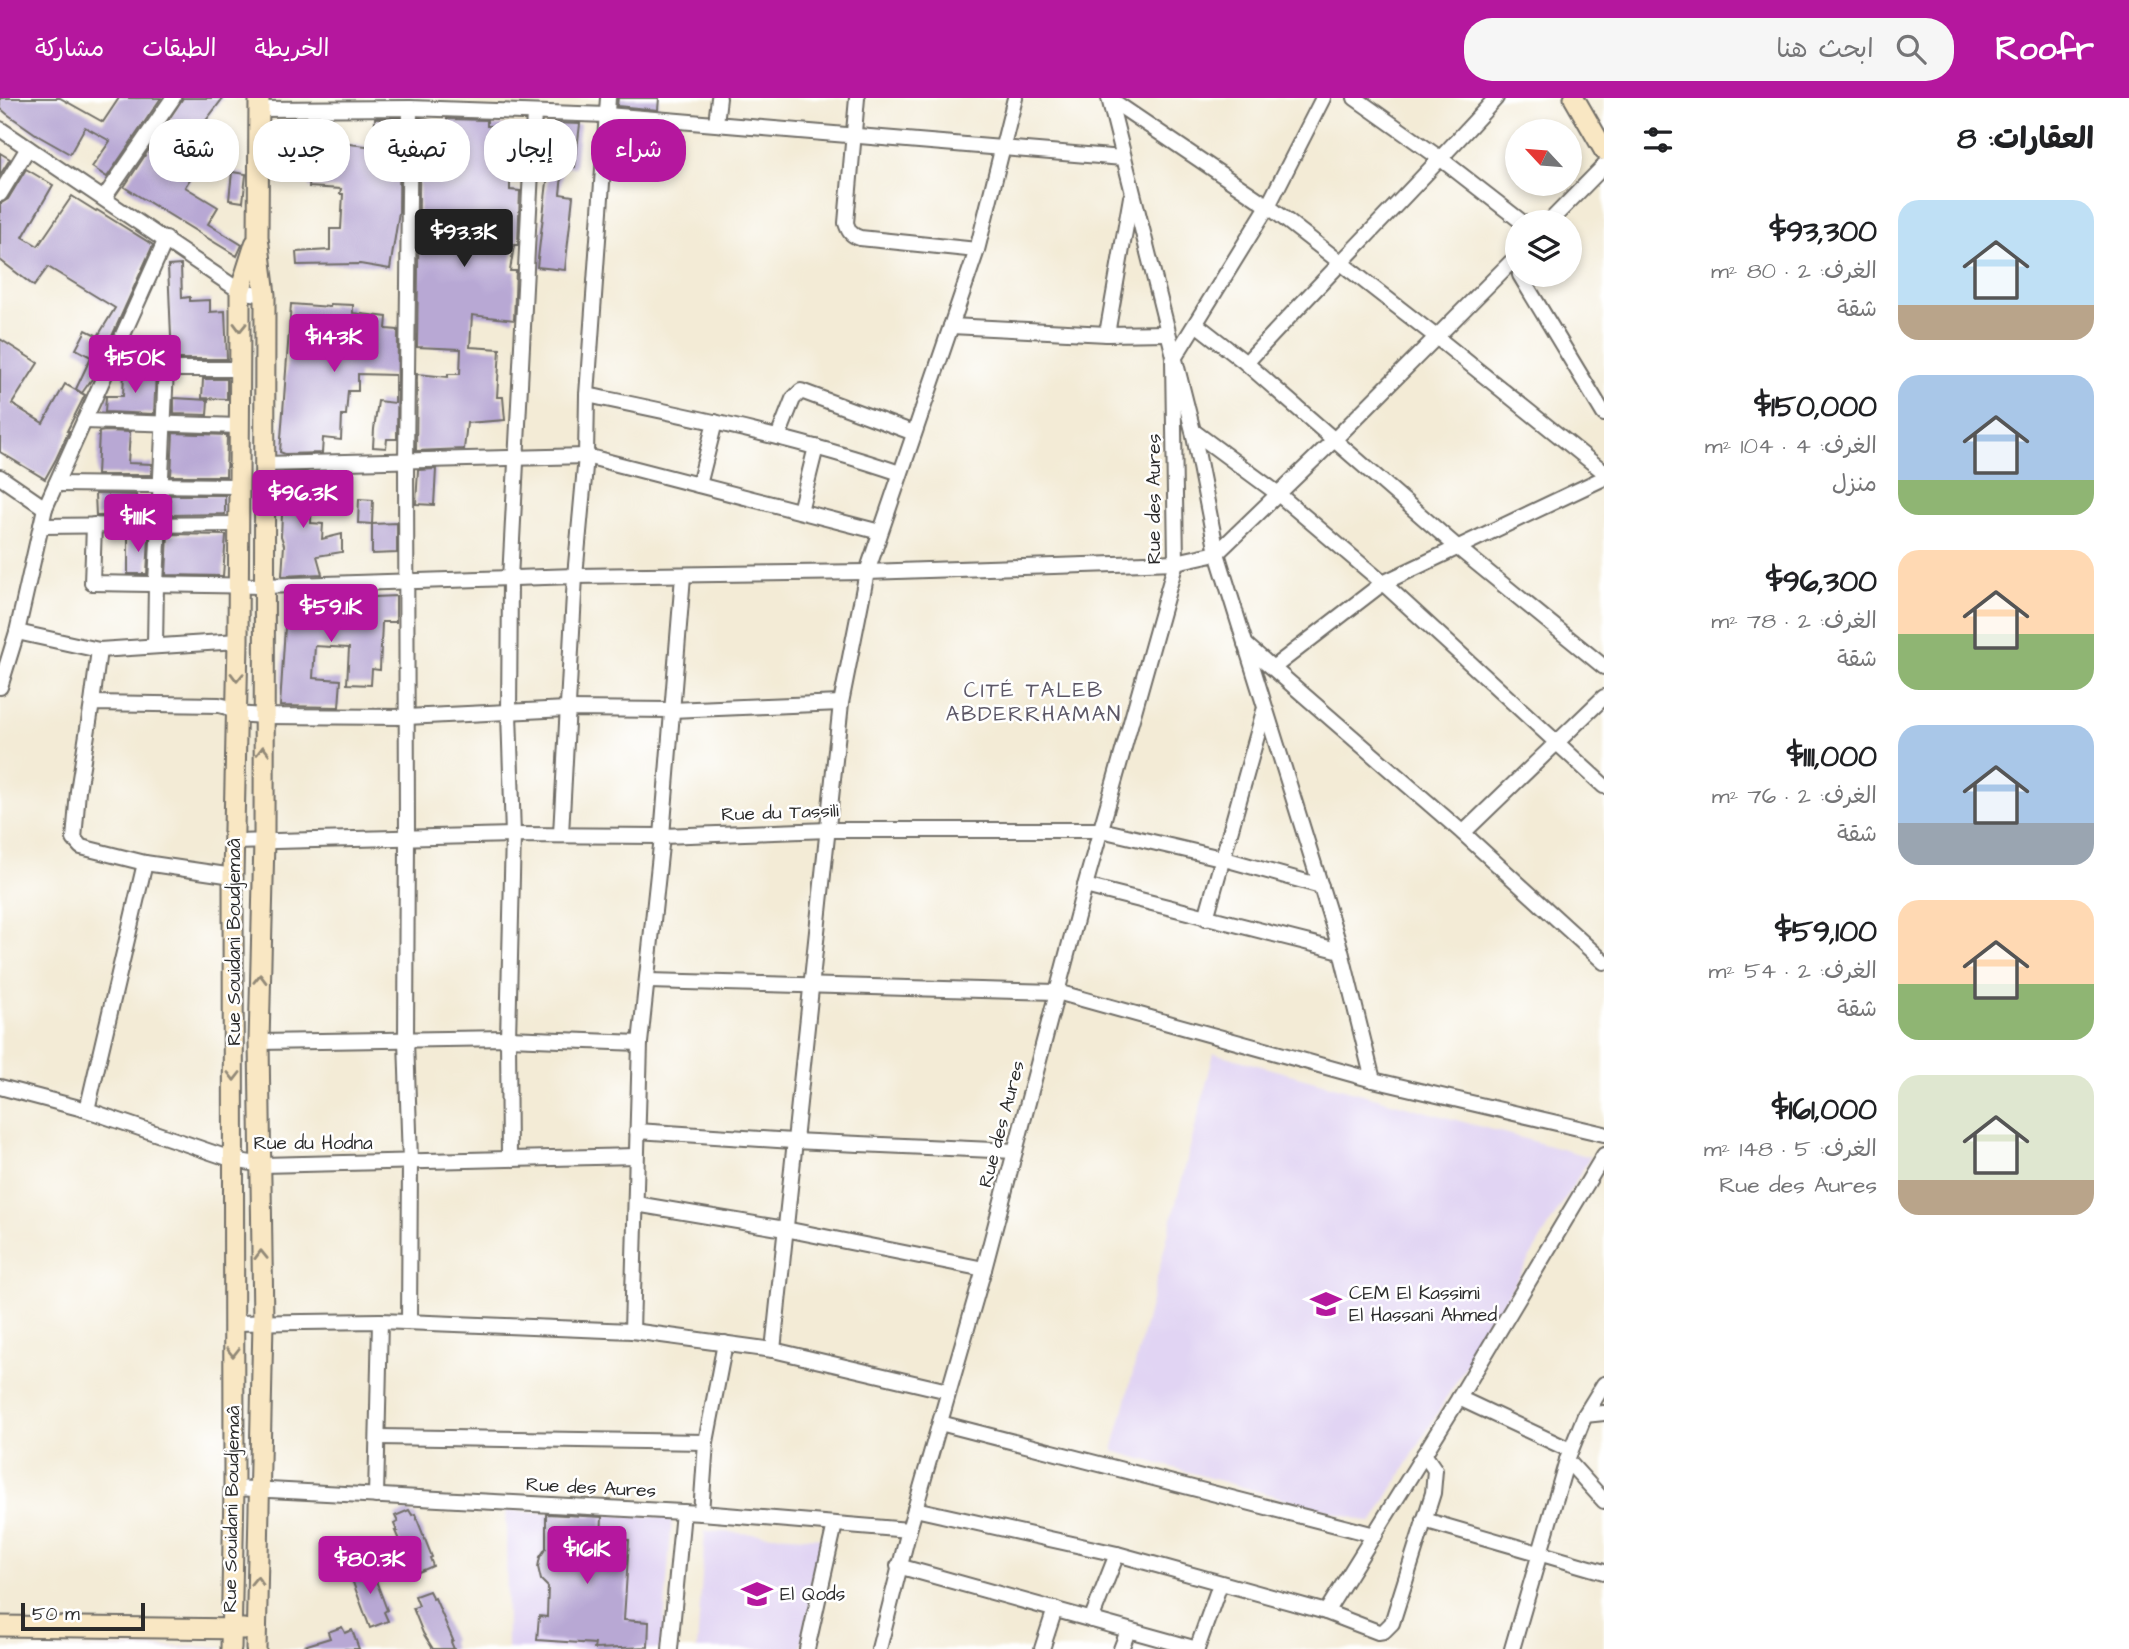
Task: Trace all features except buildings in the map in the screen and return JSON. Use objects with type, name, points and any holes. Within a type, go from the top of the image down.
[{"type":"main road","points":[[1574,98],[1604,150]]},
{"type":"main road","name":"Rue Souidani Boudjemaâ","points":[[256,1649],[263,1322],[259,1042],[264,841],[265,295],[258,237],[259,104]]},
{"type":"main road","name":"Rue Souidani Boudjemaâ","points":[[231,1639],[234,1488],[233,876],[239,584],[240,291],[258,237]]},
{"type":"main road","points":[[0,1626],[231,1639],[256,1629]]},
{"type":"street","points":[[104,198],[173,98]]},
{"type":"street","points":[[561,834],[575,576],[586,456],[587,395],[608,98]]},
{"type":"street","points":[[716,123],[719,98]]},
{"type":"street","points":[[857,98],[846,223],[852,235],[977,250]]},
{"type":"street","points":[[773,1350],[841,703],[867,572],[977,250],[1016,98]]},
{"type":"street","points":[[1173,360],[1268,206],[1323,98]]},
{"type":"street","points":[[1355,98],[1507,210]]},
{"type":"street","points":[[1246,363],[1496,98]]},
{"type":"street","points":[[1110,99],[1268,206],[1604,472]]},
{"type":"street","points":[[1110,99],[1173,360],[1193,431],[1217,553],[1341,951],[1373,1080]]},
{"type":"street","points":[[259,104],[607,115],[1123,158]]},
{"type":"street","points":[[409,1322],[410,1161],[405,1040],[406,461],[410,108]]},
{"type":"street","points":[[509,1157],[508,1038],[513,835],[509,713],[510,579],[534,113]]},
{"type":"street","points":[[0,129],[240,291],[265,295]]},
{"type":"street","points":[[0,194],[29,148]]},
{"type":"street","points":[[1561,210],[1604,166]]},
{"type":"street","points":[[1107,334],[1132,192]]},
{"type":"street","points":[[0,687],[5,651],[17,632],[45,508],[166,239]]},
{"type":"street","points":[[94,525],[92,583],[263,586],[1176,562],[1217,553],[1334,440],[1435,336],[1505,276]]},
{"type":"street","points":[[1529,287],[1604,414]]},
{"type":"street","points":[[1196,324],[1246,363],[1457,547],[1604,667]]},
{"type":"street","points":[[951,326],[1107,334],[1167,333]]},
{"type":"street","name":"Rue des Aures","points":[[234,1488],[701,1513],[909,1530],[984,1269],[1085,886],[1176,562],[1173,360]]},
{"type":"street","points":[[155,646],[166,369],[240,369]]},
{"type":"street","points":[[778,438],[793,399],[801,391],[914,433]]},
{"type":"street","points":[[587,395],[816,447],[900,473]]},
{"type":"street","points":[[84,421],[239,426]]},
{"type":"street","points":[[699,485],[715,422]]},
{"type":"street","points":[[1193,431],[1277,493],[1383,583],[1604,786]]},
{"type":"street","points":[[800,511],[816,447]]},
{"type":"street","points":[[264,464],[586,456],[880,532]]},
{"type":"street","points":[[0,477],[45,508]]},
{"type":"street","points":[[1274,667],[1383,583],[1604,478]]},
{"type":"street","points":[[56,484],[238,486]]},
{"type":"street","points":[[41,526],[239,524]]},
{"type":"street","points":[[632,1331],[640,1043],[663,836],[683,576]]},
{"type":"street","points":[[17,632],[99,650],[238,641]]},
{"type":"street","points":[[1245,644],[1463,833],[1604,962]]},
{"type":"street","points":[[99,650],[78,791],[74,839],[81,847],[145,863],[233,876]]},
{"type":"street","points":[[1463,833],[1604,697]]},
{"type":"street","points":[[92,703],[219,705],[236,714],[263,716],[406,718],[567,709],[671,710],[841,703]]},
{"type":"street","points":[[1206,918],[1265,711]]},
{"type":"street","name":"Rue du Tassili","points":[[234,842],[561,834],[663,836],[829,830],[1101,830],[1221,858],[1321,886]]},
{"type":"street","points":[[87,1110],[145,863]]},
{"type":"street","points":[[1085,886],[1341,951]]},
{"type":"street","points":[[648,981],[1057,992],[1373,1080],[1604,1134]]},
{"type":"street","points":[[259,1042],[508,1038],[640,1043]]},
{"type":"street","name":"Rue du Hodna","points":[[0,1087],[87,1110],[234,1160],[262,1165],[636,1156]]},
{"type":"street","points":[[638,1131],[793,1142],[1015,1151]]},
{"type":"street","points":[[1326,1612],[1604,1155]]},
{"type":"street","points":[[636,1204],[785,1229],[984,1269]]},
{"type":"street","points":[[233,1323],[380,1321],[632,1331],[773,1350],[948,1391]]},
{"type":"street","points":[[376,1496],[380,1321]]},
{"type":"street","points":[[701,1513],[706,1442],[724,1343]]},
{"type":"street","points":[[1513,1649],[1568,1455],[1585,1415],[1604,1384]]},
{"type":"street","points":[[1458,1398],[1568,1455],[1604,1501]]},
{"type":"street","points":[[1585,1415],[1604,1413]]},
{"type":"street","points":[[940,1423],[1375,1535]]},
{"type":"street","points":[[379,1437],[706,1442]]},
{"type":"street","points":[[915,1509],[1043,1535],[1117,1554],[1326,1612],[1378,1632],[1392,1623],[1435,1481],[1435,1470],[1424,1454]]},
{"type":"street","points":[[670,1649],[682,1512]]},
{"type":"street","points":[[1424,1520],[1604,1572]]},
{"type":"street","points":[[807,1649],[835,1524]]},
{"type":"street","points":[[879,1649],[909,1530]]},
{"type":"street","points":[[1091,1619],[1117,1554]]},
{"type":"street","points":[[898,1566],[1197,1649],[1220,1584]]},
{"type":"street","points":[[1042,1649],[1055,1609]]},
{"type":"street","points":[[1121,1649],[1128,1631]]},
{"type":"shaded area","name":"CEM El Kassimi El Hassani Ahmed","points":[[1214,1053],[1590,1157],[1372,1523],[1113,1451]]},
{"type":"shaded area","points":[[506,1510],[672,1517],[662,1649],[507,1649]]},
{"type":"shaded area","name":"El Qods","points":[[705,1531],[824,1538],[801,1649],[697,1649]]},
{"type":"shaded area","points":[[222,1647],[222,1649],[0,1648]]},
{"type":"place","name":"CEM El Kassimi El Hassani Ahmed","points":[[1326,1304]]},
{"type":"place","name":"El Qods","points":[[757,1594]]},
{"type":"district","name":"CITÉ TALEB ABDERRHAMAN","points":[[1034,702]]}]
